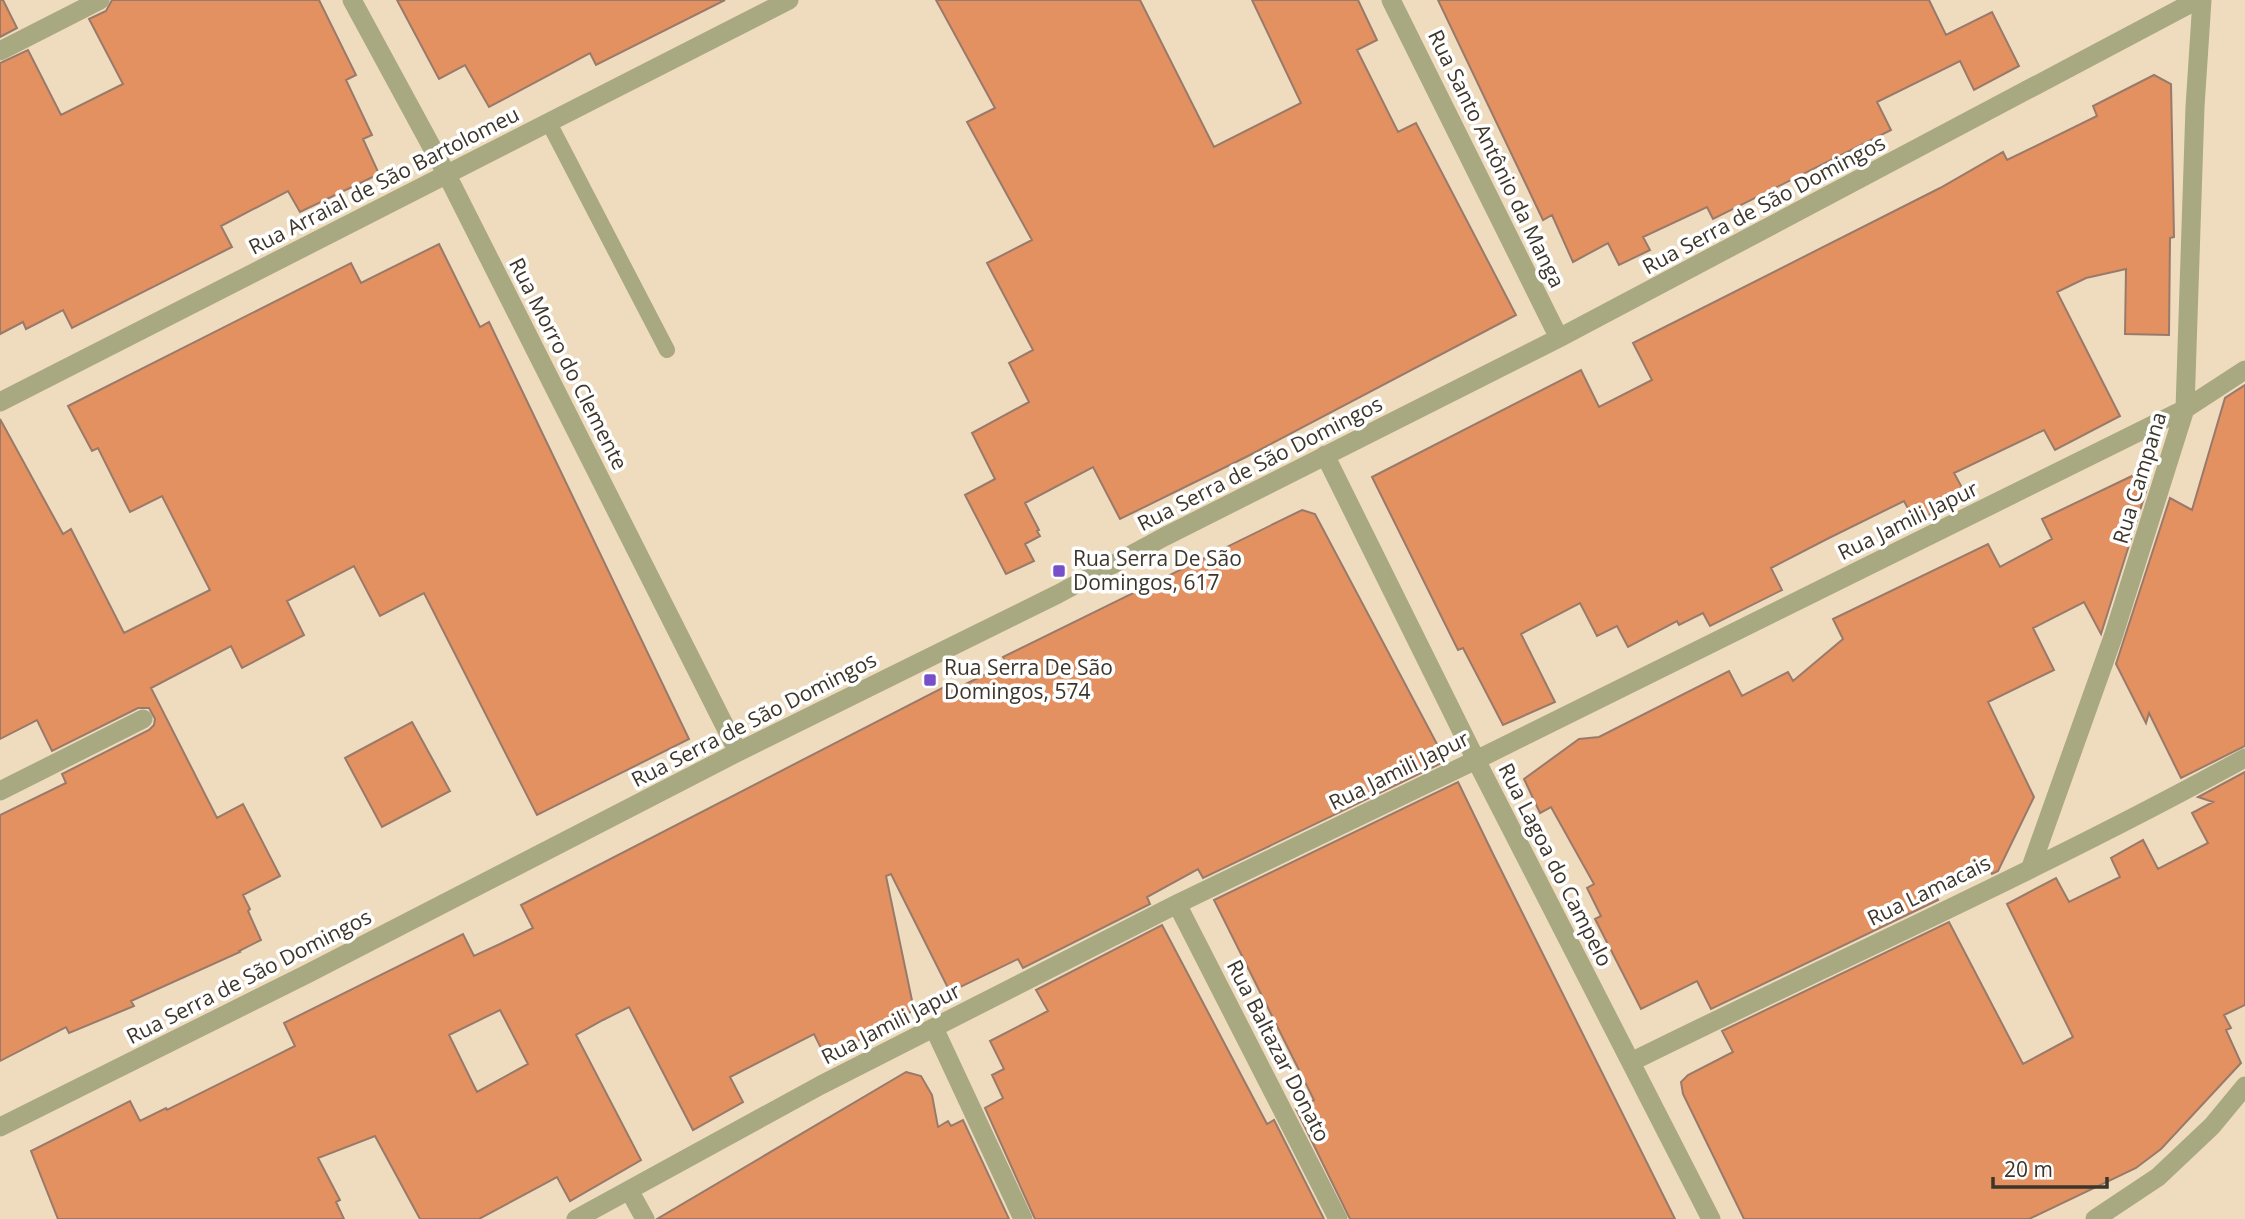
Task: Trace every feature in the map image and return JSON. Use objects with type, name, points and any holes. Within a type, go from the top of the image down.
[{"type":"street","points":[[0,51],[100,0]]},
{"type":"street","name":"Rua Morro do Clemente","points":[[352,0],[447,175],[738,752]]},
{"type":"street","name":"Rua Arraial de São Bartolomeu","points":[[0,402],[789,0]]},
{"type":"street","name":"Rua Santo Antônio da Manga","points":[[1391,0],[1559,338]]},
{"type":"street","name":"Rua Serra de São Domingos","points":[[0,1127],[320,968],[738,752],[1058,594],[1325,455],[1559,338],[2199,0]]},
{"type":"street","name":"Rua Campana","points":[[2031,867],[2113,637],[2185,409],[2199,0]]},
{"type":"street","name":"Rua Jamili Japur","points":[[576,1219],[821,1085],[1177,904],[1476,760],[2185,409],[2245,370]]},
{"type":"street","name":"Rua Lagoa do Campelo","points":[[1325,455],[1476,760],[1711,1219]]},
{"type":"street","points":[[0,791],[143,719]]},
{"type":"street","name":"Rua Lamacais","points":[[1631,1062],[2031,867],[2245,758]]},
{"type":"street","name":"Rua Baltazar Donato","points":[[1177,904],[1338,1219]]},
{"type":"street","points":[[934,1028],[1023,1219]]},
{"type":"street","points":[[2095,1219],[2158,1177],[2212,1126],[2245,1086]]},
{"type":"street","points":[[629,1190],[645,1219]]},
{"type":"lane","points":[[549,123],[667,350]]},
{"type":"building","points":[[0,0],[3,0],[17,28],[0,37]]},
{"type":"building","points":[[112,0],[319,0],[356,75],[346,80],[372,135],[363,139],[379,174],[300,212],[288,191],[221,226],[232,247],[72,328],[63,310],[26,329],[23,322],[0,334],[0,63],[28,50],[61,115],[123,84],[89,19],[106,11]]},
{"type":"building","points":[[397,0],[725,0],[596,65],[590,53],[489,107],[465,65],[439,79]]},
{"type":"building","points":[[936,0],[1140,0],[1214,147],[1301,103],[1252,0],[1358,0],[1377,40],[1357,50],[1398,132],[1416,123],[1516,315],[1246,457],[1120,519],[1093,467],[1025,503],[1040,536],[1025,544],[1034,561],[1006,574],[965,495],[995,479],[972,433],[1029,402],[1009,363],[1033,350],[987,263],[1032,240],[967,122],[995,108]]},
{"type":"building","points":[[1438,0],[1929,0],[1946,35],[1992,12],[2019,66],[1974,90],[1960,61],[1877,102],[1891,130],[1713,219],[1707,207],[1643,237],[1650,250],[1619,265],[1608,243],[1573,262],[1552,215],[1543,220]]},
{"type":"building","points":[[2154,75],[2171,84],[2174,237],[2170,238],[2169,335],[2125,334],[2126,269],[2086,278],[2057,292],[2120,416],[2055,450],[2044,430],[1954,473],[1966,495],[1964,497],[1915,522],[1904,501],[1827,539],[1771,568],[1782,590],[1710,626],[1703,613],[1679,625],[1677,621],[1628,647],[1617,626],[1597,636],[1580,603],[1521,634],[1555,702],[1503,725],[1463,648],[1458,650],[1372,477],[1581,370],[1599,407],[1652,380],[1633,343],[1940,188],[2003,152],[2007,160],[2097,116],[2093,106]]},
{"type":"building","points":[[439,244],[480,327],[489,322],[689,739],[537,815],[424,593],[380,616],[354,566],[287,601],[304,635],[242,668],[231,646],[151,688],[217,818],[243,804],[280,876],[243,895],[261,940],[131,1001],[134,1006],[69,1033],[66,1027],[0,1061],[0,815],[66,783],[62,774],[149,730],[155,719],[149,708],[138,708],[52,751],[37,720],[0,739],[0,419],[63,534],[71,529],[124,633],[210,590],[162,496],[130,512],[98,448],[92,451],[68,406],[351,263],[361,283]]},
{"type":"building","points":[[2245,385],[2245,746],[2181,778],[2149,713],[2146,723],[2116,664],[2170,498],[2192,510],[2225,398]]},
{"type":"building","points":[[2132,476],[2148,485],[2101,634],[2084,602],[2033,628],[2054,670],[1988,702],[2034,797],[1998,871],[1992,874],[1987,864],[1933,890],[1938,900],[1711,1009],[1697,981],[1641,1009],[1595,919],[1601,916],[1587,888],[1594,884],[1551,807],[1540,813],[1524,779],[1579,739],[1599,737],[1729,671],[1742,696],[1788,672],[1793,681],[1843,639],[1833,619],[1988,544],[2000,567],[2052,539],[2042,519]]},
{"type":"building","points":[[1302,510],[1315,514],[1446,761],[1203,878],[1198,869],[1147,897],[1150,904],[1023,968],[1018,959],[950,992],[891,874],[886,876],[914,1010],[826,1058],[814,1034],[730,1077],[743,1102],[693,1130],[629,1007],[603,1020],[576,1035],[641,1160],[570,1201],[557,1177],[479,1219],[420,1219],[375,1136],[318,1158],[340,1200],[336,1202],[344,1219],[58,1219],[31,1151],[130,1101],[140,1121],[295,1046],[284,1023],[463,934],[474,956],[533,928],[521,905],[944,687],[947,693],[1007,664],[1003,657]],"holes":[[[500,1010],[528,1064],[477,1092],[449,1035]]]},
{"type":"building","points":[[412,722],[450,791],[382,827],[345,758]]},
{"type":"building","points":[[2245,772],[2245,1005],[2224,1015],[2231,1028],[2226,1030],[2241,1063],[2161,1149],[2136,1168],[2029,1219],[1744,1219],[1683,1094],[1681,1082],[1688,1075],[1733,1052],[1722,1031],[1949,922],[2023,1064],[2073,1037],[2007,904],[2056,878],[2069,902],[2120,877],[2111,858],[2143,840],[2158,869],[2208,843],[2192,813],[2213,802],[2198,797]]},
{"type":"building","points":[[1458,782],[1675,1219],[1350,1219],[1296,1109],[1314,1100],[1214,900]]},
{"type":"building","points":[[1162,925],[1267,1124],[1274,1120],[1324,1219],[1035,1219],[985,1108],[1003,1098],[992,1075],[1004,1069],[990,1041],[1048,1011],[1036,990]]},
{"type":"building","points":[[906,1072],[921,1076],[932,1095],[938,1127],[948,1121],[951,1126],[963,1120],[1009,1219],[657,1219]]},
{"type":"place","name":"Rua Serra De São Domingos, 617","points":[[1059,571]]},
{"type":"place","name":"Rua Serra De São Domingos, 574","points":[[930,680]]}]
